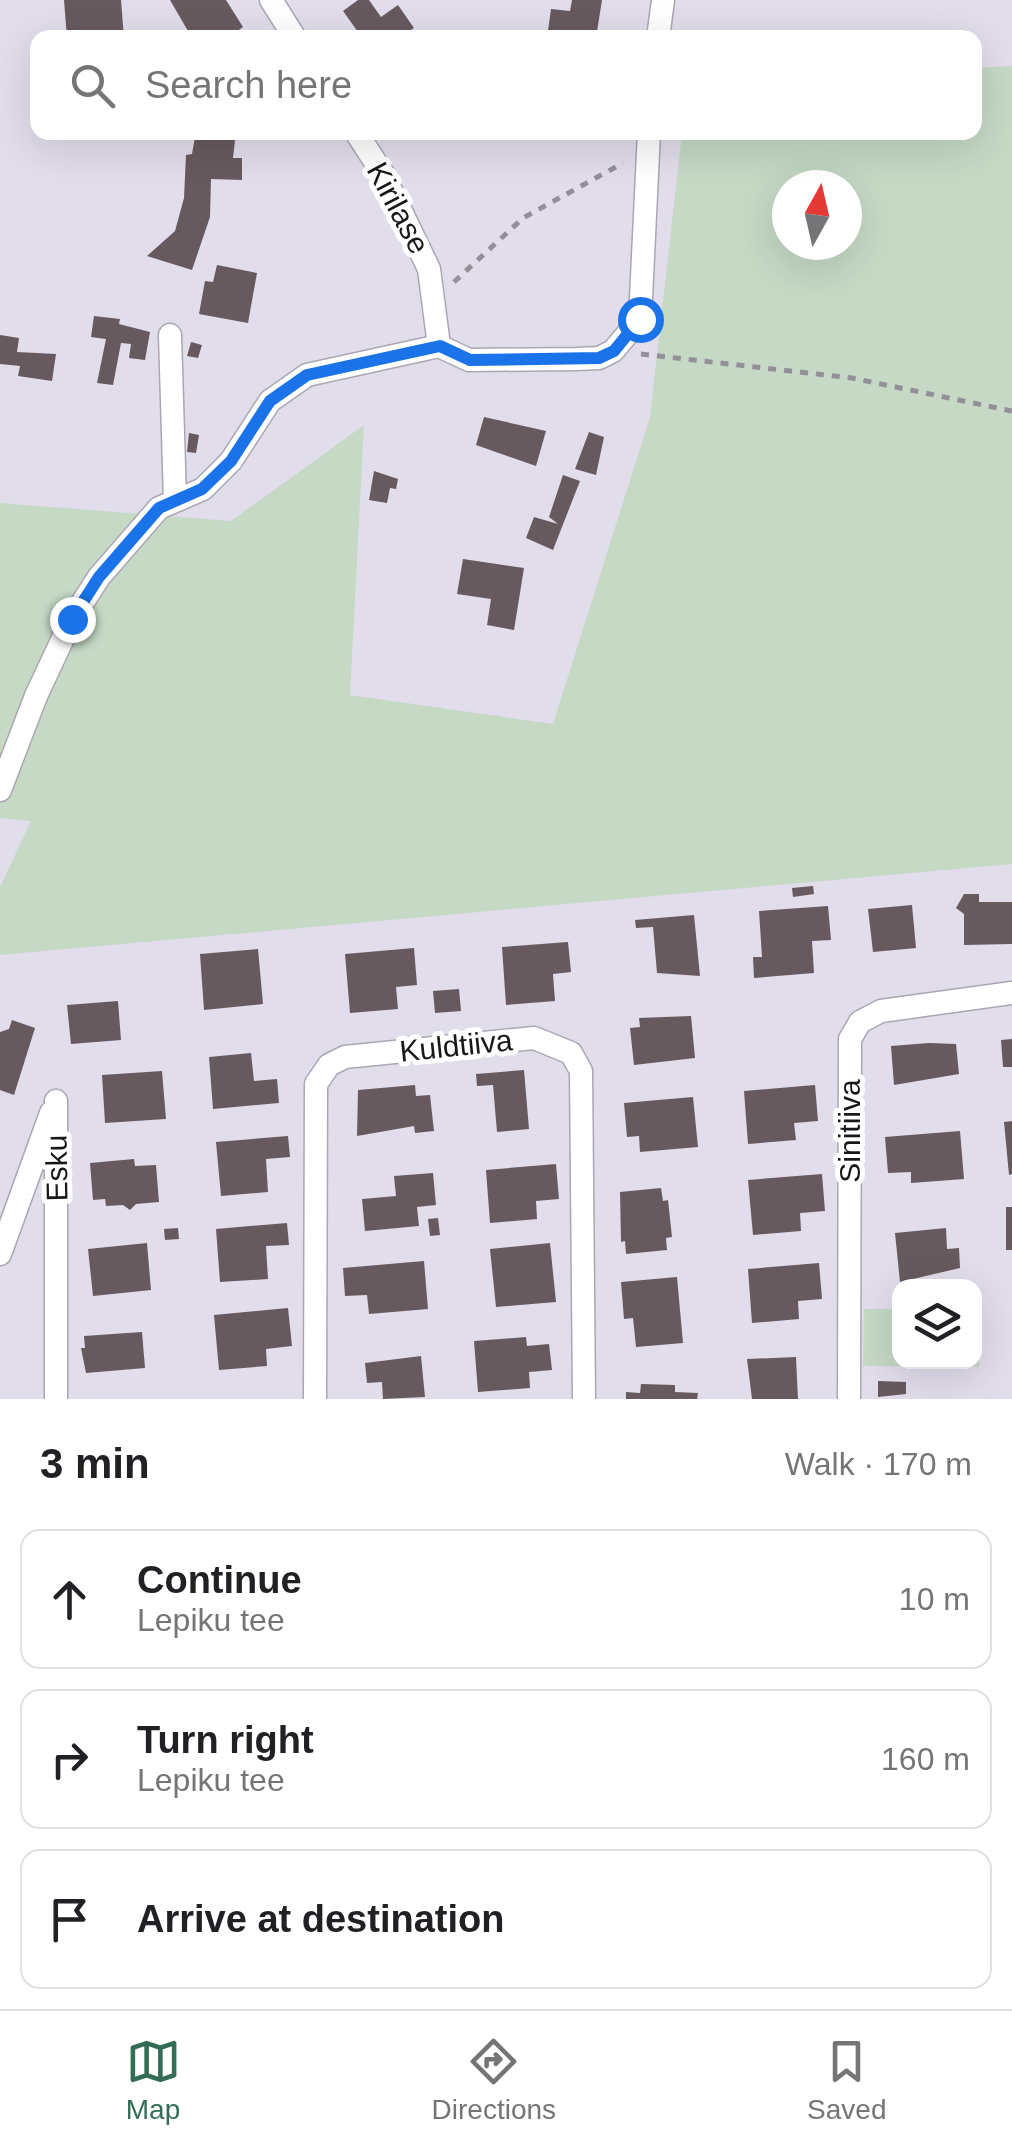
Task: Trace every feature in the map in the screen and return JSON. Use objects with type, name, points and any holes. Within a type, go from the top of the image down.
[{"type":"street","points":[[271,0],[291,30]]},
{"type":"street","points":[[659,30],[663,0]]},
{"type":"street","name":"Kirilase","points":[[361,140],[383,174],[430,268],[440,346]]},
{"type":"street","points":[[0,790],[72,619],[99,577],[159,508],[202,489],[231,461],[270,401],[307,375],[440,346],[470,360],[588,359],[614,351],[640,319],[649,141]]},
{"type":"street","points":[[170,335],[175,500]]},
{"type":"street","name":"Sinitiiva","points":[[848,1399],[850,1039],[860,1022],[881,1010],[1012,994]]},
{"type":"street","name":"Kuldtiiva","points":[[315,1399],[316,1084],[329,1065],[345,1057],[534,1038],[571,1053],[581,1071],[584,1399]]},
{"type":"street","name":"Esku","points":[[0,1254],[56,1101],[56,1399]]},
{"type":"path","points":[[434,302],[523,218],[649,141]]},
{"type":"path","points":[[614,351],[852,378],[1012,411]]},
{"type":"green space","points":[[1012,66],[1012,864],[0,955],[0,887],[31,821],[0,818],[0,503],[231,521],[364,425],[350,695],[553,724],[650,417],[681,140],[982,140],[982,68]]},
{"type":"green space","points":[[864,1309],[892,1309],[892,1366],[863,1366]]},
{"type":"building","points":[[64,0],[121,0],[123,30],[66,30]]},
{"type":"building","points":[[170,0],[226,0],[243,27],[239,30],[187,30]]},
{"type":"building","points":[[358,0],[369,0],[381,17],[398,5],[414,28],[357,30],[343,11]]},
{"type":"building","points":[[572,0],[602,0],[597,30],[548,30],[551,9],[570,11]]},
{"type":"building","points":[[194,140],[235,140],[233,158],[242,158],[242,180],[211,179],[210,217],[192,270],[147,256],[175,231],[184,198],[186,155],[192,154]]},
{"type":"building","points":[[217,265],[257,273],[248,323],[199,314],[205,281],[213,282]]},
{"type":"building","points":[[94,316],[120,319],[119,324],[150,332],[145,360],[129,358],[131,344],[121,343],[113,385],[97,383],[106,339],[91,337]]},
{"type":"building","points":[[0,335],[19,338],[17,352],[56,354],[52,381],[18,376],[20,366],[0,364]]},
{"type":"building","points":[[191,342],[202,345],[198,358],[187,356]]},
{"type":"building","points":[[484,417],[546,431],[536,466],[476,445]]},
{"type":"building","points":[[589,432],[604,437],[596,475],[575,469]]},
{"type":"building","points":[[189,433],[199,435],[196,453],[187,452]]},
{"type":"building","points":[[374,471],[398,479],[396,489],[390,488],[387,503],[369,500]]},
{"type":"building","points":[[563,475],[580,481],[553,550],[526,538],[534,517],[558,524],[549,517]]},
{"type":"building","points":[[463,559],[524,568],[514,630],[487,625],[491,599],[457,594]]},
{"type":"building","points":[[813,886],[814,894],[793,897],[792,888]]},
{"type":"building","points":[[964,894],[979,894],[979,902],[1012,902],[1012,944],[964,945],[964,914],[956,908]]},
{"type":"building","points":[[912,905],[916,948],[873,952],[868,909]]},
{"type":"building","points":[[828,906],[831,940],[812,941],[814,973],[754,978],[753,957],[762,957],[759,911]]},
{"type":"building","points":[[694,915],[700,976],[657,973],[653,927],[636,928],[635,920]]},
{"type":"building","points":[[568,942],[571,972],[553,974],[555,1001],[506,1005],[502,947]]},
{"type":"building","points":[[414,948],[417,985],[396,987],[398,1009],[350,1013],[345,954]]},
{"type":"building","points":[[258,949],[263,1004],[204,1010],[200,954]]},
{"type":"building","points":[[459,989],[461,1011],[435,1013],[433,991]]},
{"type":"building","points":[[118,1001],[121,1040],[71,1044],[67,1005]]},
{"type":"building","points":[[691,1016],[695,1058],[634,1065],[630,1028],[640,1027],[639,1018]]},
{"type":"building","points":[[12,1020],[35,1028],[14,1095],[0,1090],[0,1032],[9,1029]]},
{"type":"building","points":[[1012,1039],[1012,1067],[1003,1067],[1001,1040]]},
{"type":"building","points":[[956,1044],[959,1074],[894,1085],[891,1046]]},
{"type":"building","points":[[251,1053],[254,1081],[277,1079],[279,1103],[213,1109],[209,1057]]},
{"type":"building","points":[[524,1070],[529,1129],[497,1132],[493,1085],[477,1086],[476,1074]]},
{"type":"building","points":[[162,1071],[166,1119],[105,1123],[102,1075]]},
{"type":"building","points":[[415,1085],[416,1096],[430,1095],[434,1131],[415,1133],[414,1126],[357,1136],[358,1090]]},
{"type":"building","points":[[815,1085],[818,1121],[794,1123],[796,1140],[748,1144],[744,1091]]},
{"type":"building","points":[[693,1097],[698,1147],[640,1152],[639,1136],[627,1137],[624,1103]]},
{"type":"building","points":[[1012,1121],[1012,1174],[1009,1175],[1004,1122]]},
{"type":"building","points":[[960,1131],[964,1179],[911,1183],[911,1172],[888,1173],[885,1137]]},
{"type":"building","points":[[288,1136],[290,1157],[266,1159],[268,1192],[221,1196],[216,1142]]},
{"type":"building","points":[[134,1159],[135,1166],[156,1165],[159,1202],[136,1204],[130,1210],[123,1205],[106,1206],[105,1199],[93,1200],[90,1163]]},
{"type":"building","points":[[556,1164],[559,1199],[536,1201],[537,1219],[490,1223],[486,1170]]},
{"type":"building","points":[[433,1173],[436,1205],[417,1207],[419,1226],[365,1231],[362,1199],[396,1196],[394,1176]]},
{"type":"building","points":[[822,1174],[825,1211],[800,1213],[801,1231],[753,1235],[748,1180]]},
{"type":"building","points":[[661,1188],[663,1201],[668,1200],[672,1237],[666,1238],[667,1250],[626,1254],[625,1241],[621,1242],[620,1192]]},
{"type":"building","points":[[1006,1207],[1012,1207],[1012,1250],[1006,1250]]},
{"type":"building","points":[[438,1218],[440,1235],[430,1236],[428,1219]]},
{"type":"building","points":[[287,1223],[289,1245],[266,1246],[268,1279],[220,1282],[216,1229]]},
{"type":"building","points":[[178,1228],[179,1239],[165,1240],[164,1229]]},
{"type":"building","points":[[946,1228],[947,1249],[959,1248],[960,1268],[900,1279],[895,1233]]},
{"type":"building","points":[[147,1243],[151,1290],[93,1296],[88,1249]]},
{"type":"building","points":[[550,1243],[556,1302],[496,1307],[490,1249]]},
{"type":"building","points":[[424,1261],[428,1309],[369,1314],[367,1295],[345,1296],[343,1268]]},
{"type":"building","points":[[819,1263],[822,1299],[798,1301],[799,1319],[752,1323],[748,1269]]},
{"type":"building","points":[[677,1277],[683,1343],[636,1347],[633,1318],[624,1319],[621,1282]]},
{"type":"building","points":[[288,1308],[292,1346],[266,1349],[267,1366],[219,1370],[214,1315]]},
{"type":"building","points":[[142,1332],[145,1368],[86,1373],[81,1348],[85,1348],[84,1336]]},
{"type":"building","points":[[526,1337],[527,1346],[549,1344],[552,1370],[529,1372],[530,1388],[478,1392],[474,1341]]},
{"type":"building","points":[[421,1356],[425,1397],[383,1399],[382,1382],[367,1383],[365,1363]]},
{"type":"building","points":[[796,1357],[798,1399],[752,1399],[747,1359]]},
{"type":"building","points":[[878,1381],[906,1382],[906,1394],[878,1397]]},
{"type":"building","points":[[641,1384],[675,1385],[675,1392],[698,1393],[697,1399],[626,1399],[626,1392],[640,1393]]},
{"type":"route","points":[[72,619],[99,577],[159,508],[202,489],[231,461],[270,401],[307,375],[440,346],[470,360],[599,358],[614,351],[640,319]]}]
